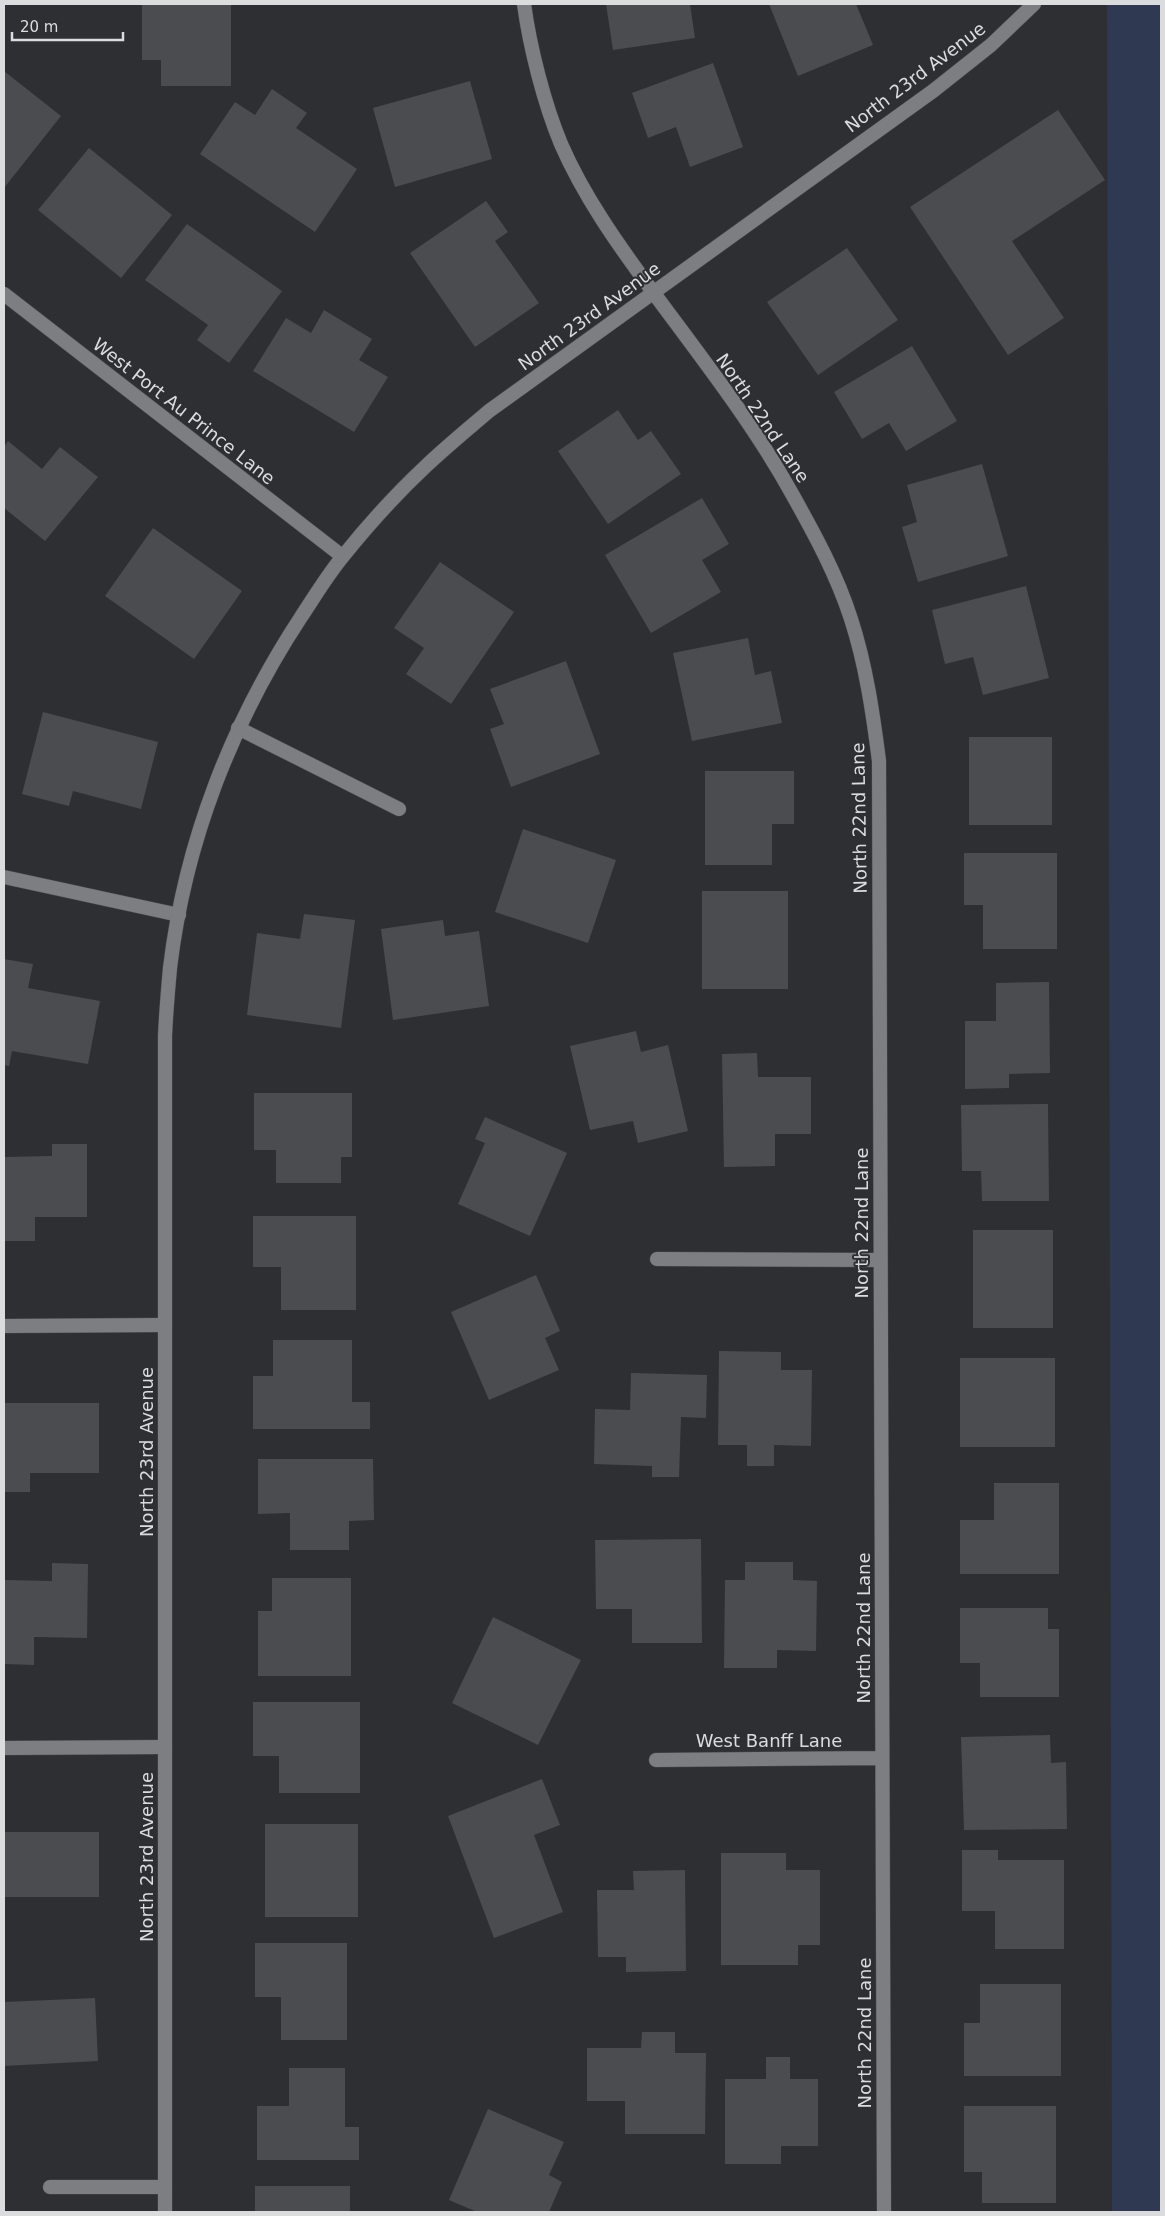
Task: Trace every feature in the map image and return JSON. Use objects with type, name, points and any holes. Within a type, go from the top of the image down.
[{"type":"street","name":"North 22nd Lane","points":[[524,4],[536,68],[561,143],[591,201],[626,257],[752,429],[791,491],[833,570],[852,620],[870,696],[880,761],[884,2212]]},
{"type":"street","name":"North 23rd Avenue","points":[[165,2212],[164,1036],[170,967],[180,915],[204,815],[238,728],[287,639],[342,556],[425,466],[489,411],[933,91],[991,45],[1034,4]]},
{"type":"street","name":"West Port Au Prince Lane","points":[[4,294],[342,556]]},
{"type":"street","points":[[238,728],[399,810]]},
{"type":"street","points":[[4,877],[180,915]]},
{"type":"street","points":[[657,1259],[880,1260]]},
{"type":"street","points":[[4,1326],[164,1325]]},
{"type":"street","points":[[4,1748],[164,1747]]},
{"type":"street","name":"West Banff Lane","points":[[656,1760],[882,1758]]},
{"type":"street","points":[[50,2187],[165,2187]]},
{"type":"shaded area","points":[[1107,4],[1161,4],[1161,2212],[1112,2212]]},
{"type":"building","points":[[142,4],[231,4],[231,86],[161,86],[161,60],[142,60]]},
{"type":"building","points":[[606,4],[690,4],[695,38],[613,50]]},
{"type":"building","points":[[769,4],[856,4],[873,45],[798,76]]},
{"type":"building","points":[[713,63],[743,147],[690,167],[676,127],[648,138],[632,93]]},
{"type":"building","points":[[4,71],[61,116],[4,188]]},
{"type":"building","points":[[470,81],[492,159],[395,187],[373,108]]},
{"type":"building","points":[[272,89],[307,113],[296,128],[357,169],[315,232],[200,154],[235,102],[255,115]]},
{"type":"building","points":[[1058,110],[1105,180],[1012,241],[1064,318],[1008,355],[910,207]]},
{"type":"building","points":[[89,148],[172,215],[121,278],[38,210]]},
{"type":"building","points":[[486,201],[508,232],[495,241],[539,303],[475,347],[410,253]]},
{"type":"building","points":[[187,224],[282,291],[229,363],[197,340],[208,325],[145,280]]},
{"type":"building","points":[[847,248],[898,320],[818,375],[767,302]]},
{"type":"building","points":[[324,310],[372,339],[359,360],[388,377],[354,432],[253,371],[286,318],[311,333]]},
{"type":"building","points":[[912,346],[957,421],[906,451],[889,423],[862,439],[834,392]]},
{"type":"building","points":[[618,410],[638,440],[651,431],[681,474],[608,524],[558,451]]},
{"type":"building","points":[[8,441],[42,469],[60,447],[98,477],[45,541],[4,508],[4,447]]},
{"type":"building","points":[[982,464],[1008,556],[918,582],[902,527],[917,522],[907,485]]},
{"type":"building","points":[[702,498],[729,544],[702,560],[721,592],[651,633],[605,555]]},
{"type":"building","points":[[153,528],[242,591],[194,659],[105,596]]},
{"type":"building","points":[[440,562],[514,612],[451,704],[406,674],[424,648],[394,628]]},
{"type":"building","points":[[1026,586],[1049,678],[983,695],[973,657],[945,664],[932,610]]},
{"type":"building","points":[[748,638],[755,675],[771,671],[782,723],[692,741],[673,653]]},
{"type":"building","points":[[566,661],[600,754],[511,787],[490,729],[504,724],[490,689]]},
{"type":"building","points":[[43,712],[158,742],[141,809],[73,791],[69,806],[22,794]]},
{"type":"building","points":[[969,737],[1052,737],[1052,825],[969,825]]},
{"type":"building","points":[[705,771],[794,771],[794,824],[772,824],[772,865],[705,865]]},
{"type":"building","points":[[523,829],[616,860],[588,943],[495,912]]},
{"type":"building","points":[[964,853],[1057,853],[1057,949],[983,949],[983,905],[964,905]]},
{"type":"building","points":[[702,891],[788,891],[788,989],[702,989]]},
{"type":"building","points":[[304,914],[355,920],[341,1028],[247,1015],[257,933],[300,939]]},
{"type":"building","points":[[443,920],[445,936],[479,931],[489,1006],[393,1020],[381,929]]},
{"type":"building","points":[[4,959],[33,964],[28,988],[100,1001],[88,1064],[12,1051],[9,1066],[4,1065]]},
{"type":"building","points":[[1049,982],[1050,1073],[1009,1074],[1009,1088],[965,1089],[965,1021],[996,1021],[996,983]]},
{"type":"building","points":[[636,1031],[641,1052],[668,1045],[688,1131],[638,1143],[633,1121],[590,1130],[570,1046]]},
{"type":"building","points":[[757,1053],[758,1077],[811,1077],[811,1134],[775,1134],[775,1166],[724,1167],[722,1054]]},
{"type":"building","points":[[254,1093],[352,1093],[352,1157],[341,1157],[341,1183],[276,1183],[276,1150],[254,1150]]},
{"type":"building","points":[[1048,1104],[1049,1201],[982,1201],[981,1171],[962,1171],[961,1105]]},
{"type":"building","points":[[485,1117],[567,1153],[530,1236],[458,1204],[485,1143],[475,1139]]},
{"type":"building","points":[[52,1144],[87,1144],[87,1217],[35,1217],[35,1241],[4,1241],[4,1157],[52,1156]]},
{"type":"building","points":[[253,1216],[356,1216],[356,1310],[281,1310],[281,1267],[253,1267]]},
{"type":"building","points":[[973,1230],[1053,1230],[1053,1328],[973,1328]]},
{"type":"building","points":[[536,1275],[560,1331],[545,1338],[559,1370],[489,1400],[451,1312]]},
{"type":"building","points":[[273,1340],[352,1340],[352,1402],[370,1402],[370,1429],[253,1429],[253,1376],[273,1376]]},
{"type":"building","points":[[719,1351],[781,1352],[781,1370],[812,1370],[811,1446],[774,1445],[774,1466],[747,1466],[747,1445],[718,1445]]},
{"type":"building","points":[[960,1358],[1055,1358],[1055,1447],[960,1447]]},
{"type":"building","points":[[631,1373],[707,1375],[706,1418],[681,1417],[679,1477],[652,1477],[652,1466],[594,1464],[595,1409],[630,1410]]},
{"type":"building","points":[[4,1403],[99,1403],[99,1473],[30,1473],[30,1492],[4,1492]]},
{"type":"building","points":[[258,1459],[373,1459],[374,1520],[349,1521],[349,1550],[290,1550],[290,1513],[258,1514]]},
{"type":"building","points":[[994,1483],[1059,1483],[1059,1574],[960,1574],[960,1520],[994,1520]]},
{"type":"building","points":[[701,1539],[702,1643],[632,1643],[632,1609],[596,1609],[595,1540]]},
{"type":"building","points":[[745,1562],[793,1562],[793,1580],[817,1581],[816,1651],[777,1650],[777,1668],[724,1668],[725,1580],[745,1580]]},
{"type":"building","points":[[52,1563],[88,1564],[87,1638],[34,1637],[34,1665],[4,1664],[4,1580],[52,1581]]},
{"type":"building","points":[[272,1578],[351,1578],[351,1676],[258,1676],[258,1611],[272,1611]]},
{"type":"building","points":[[960,1608],[1048,1608],[1048,1629],[1059,1629],[1059,1697],[980,1697],[980,1663],[960,1663]]},
{"type":"building","points":[[493,1617],[581,1660],[538,1745],[452,1703]]},
{"type":"building","points":[[253,1702],[360,1702],[360,1793],[279,1793],[279,1756],[253,1756]]},
{"type":"building","points":[[1050,1735],[1051,1763],[1066,1762],[1067,1829],[964,1830],[961,1737]]},
{"type":"building","points":[[542,1779],[560,1825],[534,1835],[563,1912],[494,1938],[448,1816]]},
{"type":"building","points":[[265,1824],[358,1824],[358,1917],[265,1917]]},
{"type":"building","points":[[4,1832],[99,1832],[99,1897],[4,1897]]},
{"type":"building","points":[[962,1850],[998,1850],[998,1860],[1064,1860],[1064,1949],[995,1949],[995,1911],[962,1911]]},
{"type":"building","points":[[721,1853],[786,1853],[786,1870],[820,1870],[820,1945],[798,1945],[798,1965],[721,1965]]},
{"type":"building","points":[[685,1870],[686,1971],[626,1972],[626,1957],[598,1957],[597,1890],[634,1890],[633,1871]]},
{"type":"building","points":[[255,1943],[347,1943],[347,2040],[281,2040],[281,1997],[255,1997]]},
{"type":"building","points":[[980,1984],[1061,1984],[1061,2076],[964,2076],[964,2023],[980,2023]]},
{"type":"building","points":[[95,1998],[98,2061],[4,2066],[4,2002]]},
{"type":"building","points":[[642,2032],[675,2032],[675,2053],[706,2053],[705,2134],[625,2134],[625,2101],[587,2101],[587,2048],[641,2048]]},
{"type":"building","points":[[766,2057],[790,2057],[790,2079],[818,2079],[818,2146],[781,2146],[781,2164],[725,2164],[725,2079],[766,2079]]},
{"type":"building","points":[[289,2068],[345,2068],[345,2127],[359,2127],[359,2160],[257,2160],[257,2106],[289,2106]]},
{"type":"building","points":[[964,2106],[1056,2106],[1056,2203],[982,2203],[982,2172],[964,2172]]},
{"type":"building","points":[[488,2109],[564,2142],[549,2175],[562,2182],[549,2212],[477,2212],[449,2200]]},
{"type":"building","points":[[255,2186],[350,2186],[350,2212],[255,2212]]}]
